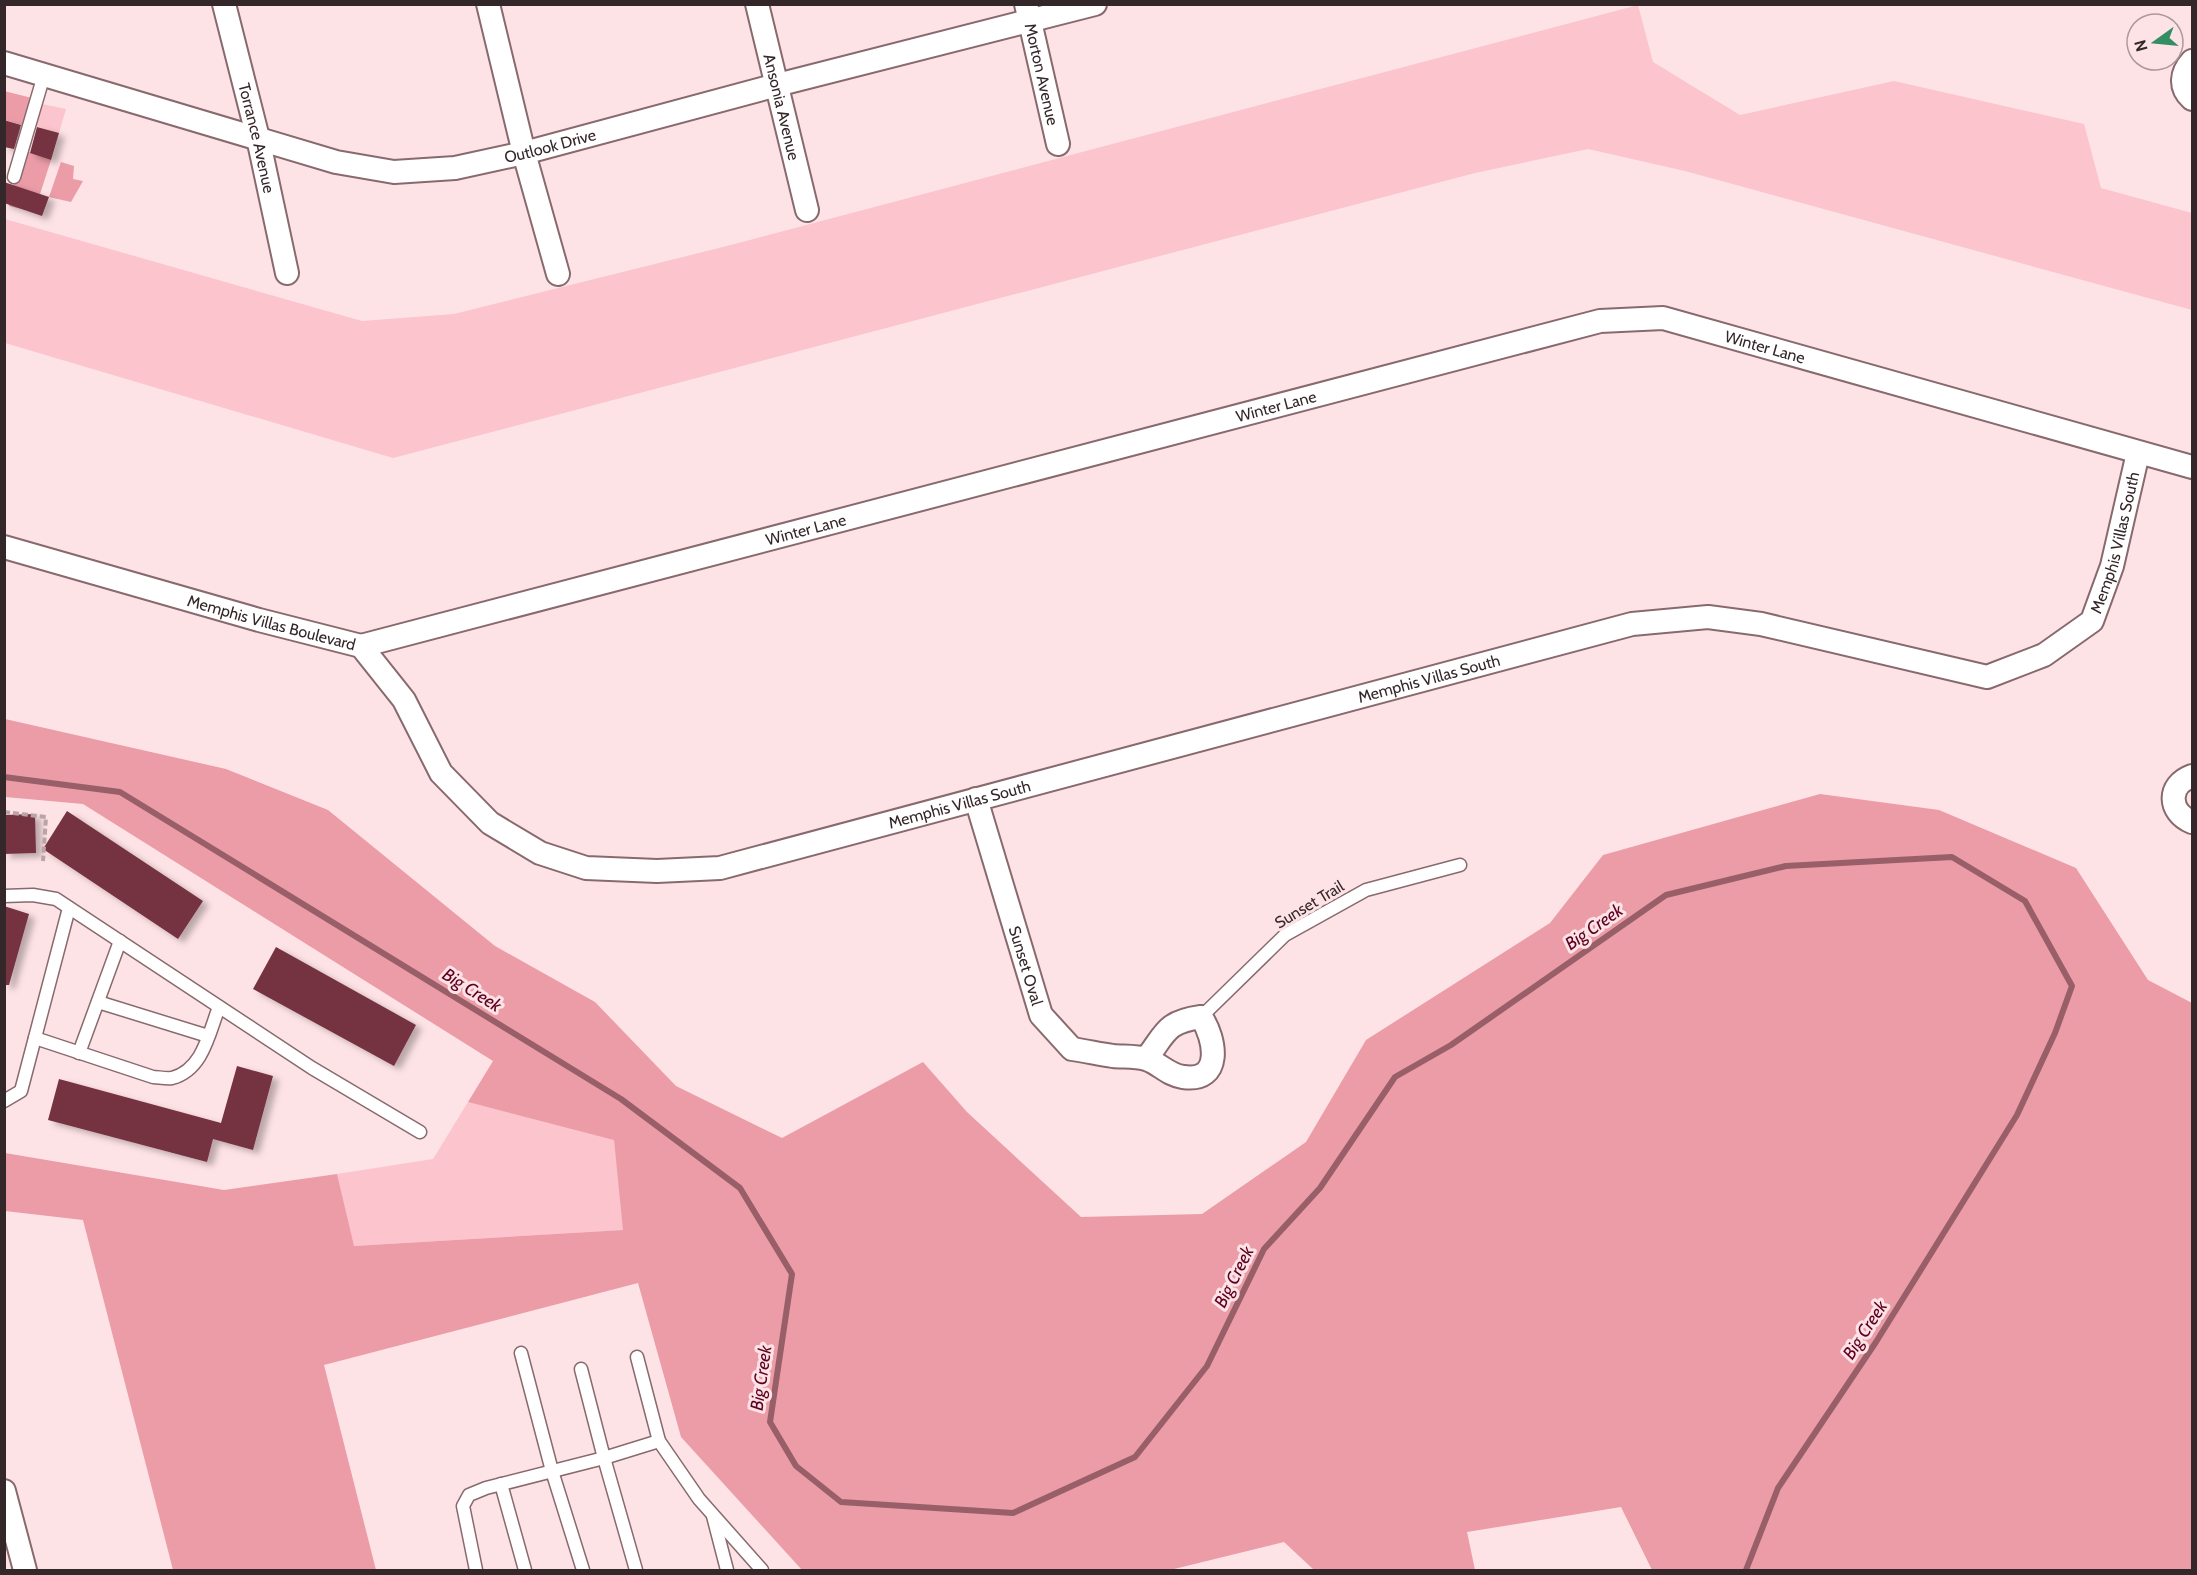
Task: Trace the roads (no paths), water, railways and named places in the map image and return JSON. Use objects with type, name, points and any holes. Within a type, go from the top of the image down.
[{"type":"street","name":"Torrance Avenue","points":[[224,4],[258,138],[288,273]]},
{"type":"street","points":[[488,4],[558,274]]},
{"type":"street","name":"Ansonia Avenue","points":[[757,4],[807,210]]},
{"type":"street","name":"Outlook Drive","points":[[4,63],[336,162],[394,172],[455,168],[525,153],[777,85],[1028,13],[1095,4]]},
{"type":"street","name":"Morton Avenue","points":[[1028,13],[1058,144]]},
{"type":"street","points":[[2193,61],[2186,68],[2183,76],[2183,85],[2187,94],[2193,99]]},
{"type":"street","name":"Winter Lane","points":[[361,645],[1600,321],[1663,318],[2193,467]]},
{"type":"street","name":"Memphis Villas South","points":[[586,868],[657,871],[720,868],[1632,624],[1708,617],[1761,624],[1987,677],[2044,655],[2091,621],[2112,566],[2138,453]]},
{"type":"street","name":"Memphis Villas Boulevard","points":[[4,547],[259,620],[361,645],[405,700],[441,773],[490,824],[540,853],[586,868]]},
{"type":"street","points":[[2193,776],[2183,779],[2174,795],[2174,804],[2178,812],[2184,819],[2193,822]]},
{"type":"street","name":"Sunset Oval","points":[[976,799],[1041,1015],[1072,1049],[1146,1059],[1165,1071],[1183,1078],[1198,1076],[1208,1070],[1214,1056],[1213,1042],[1201,1017]]},
{"type":"street","points":[[1146,1059],[1166,1028],[1185,1019],[1201,1017]]},
{"type":"street","points":[[4,1491],[25,1570]]},
{"type":"lane","points":[[14,177],[44,75]]},
{"type":"lane","name":"Sunset Trail","points":[[1201,1017],[1284,935],[1366,890],[1460,864]]},
{"type":"lane","points":[[4,896],[33,895],[56,899],[312,1068],[420,1132]]},
{"type":"lane","points":[[4,1101],[21,1091],[69,908]]},
{"type":"lane","points":[[79,1053],[120,941]]},
{"type":"lane","points":[[98,1002],[208,1036]]},
{"type":"lane","points":[[35,1038],[153,1077],[171,1078],[190,1069],[200,1059],[219,1007]]},
{"type":"lane","points":[[521,1353],[552,1471],[583,1570]]},
{"type":"lane","points":[[637,1357],[659,1441],[699,1499],[762,1570]]},
{"type":"lane","points":[[581,1369],[636,1570]]},
{"type":"lane","points":[[476,1570],[463,1506],[469,1496],[486,1488],[604,1458],[659,1441]]},
{"type":"lane","points":[[501,1484],[525,1570]]},
{"type":"lane","points":[[712,1514],[726,1570]]},
{"type":"waterway","name":"Big Creek","points":[[4,777],[120,792],[621,1099],[740,1188],[792,1274],[770,1422],[796,1466],[841,1502],[1013,1513],[1135,1457],[1207,1366],[1264,1249],[1320,1188],[1395,1077],[1451,1045],[1666,895],[1786,866],[1952,857],[2025,901],[2072,986],[2055,1033],[2017,1115],[1876,1342],[1778,1488],[1746,1570]]}]
